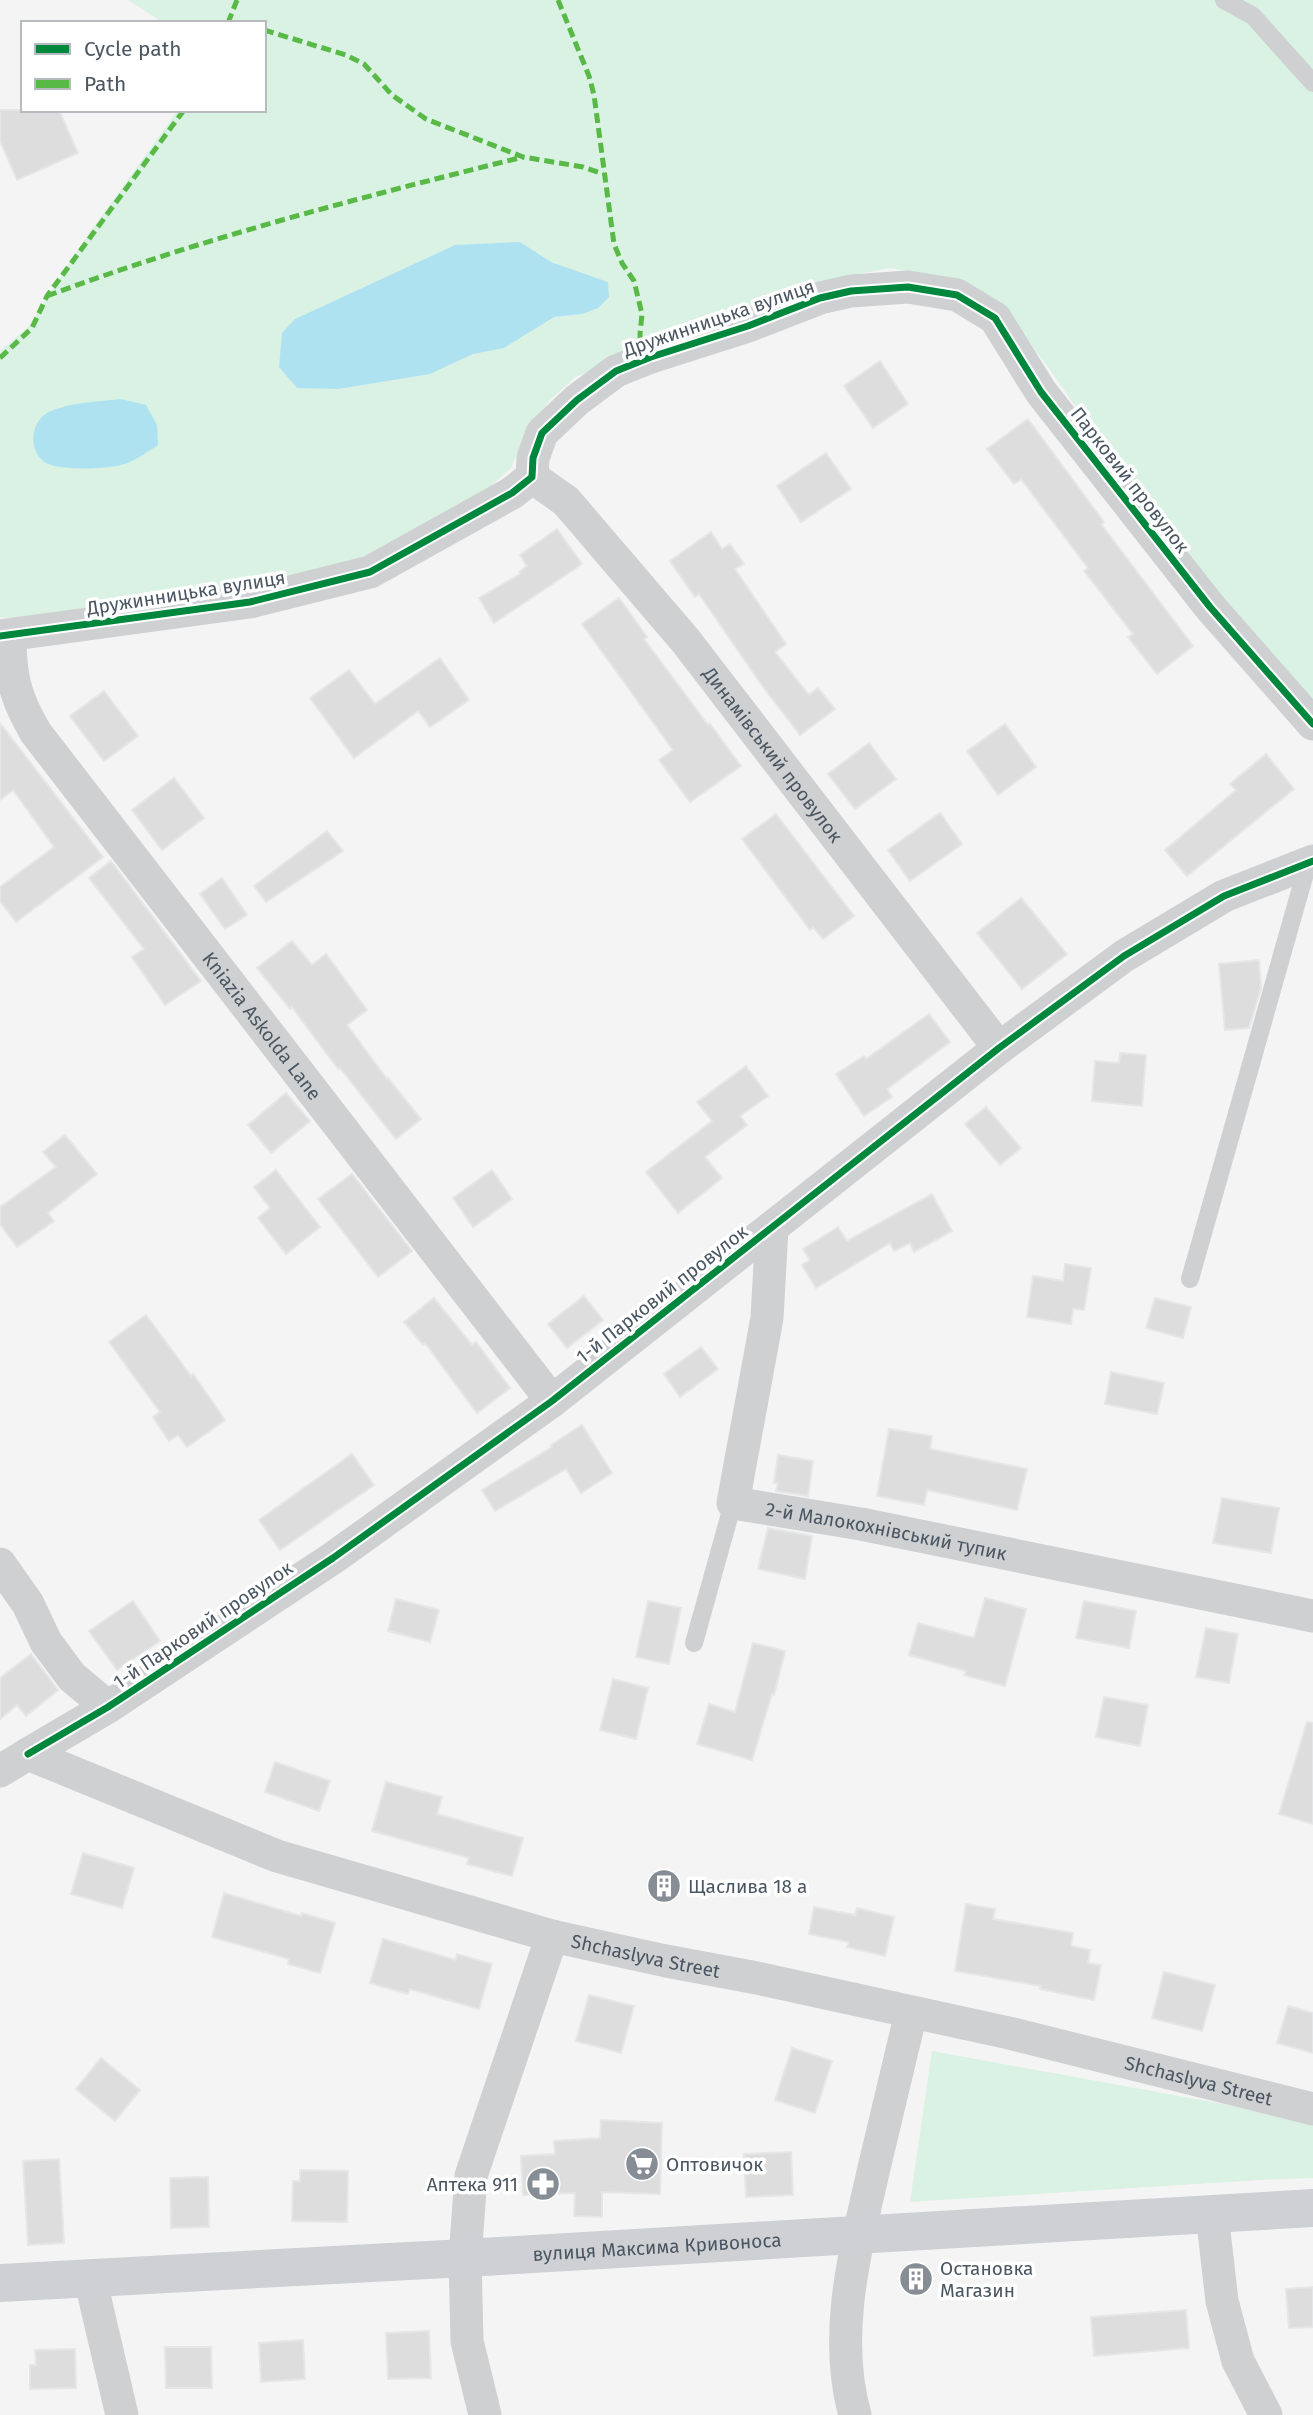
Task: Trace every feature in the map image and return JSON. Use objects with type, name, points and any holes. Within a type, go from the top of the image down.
[{"type":"street","name":"Дружинницька вулиця","points":[[5,636],[250,602],[370,572],[512,493],[532,477],[533,458],[542,433],[577,400],[616,371],[748,326],[820,298],[851,291],[908,287]]},
{"type":"street","name":"Парковий провулок","points":[[908,287],[957,295],[995,318],[1041,393],[1209,607],[1313,724]]},
{"type":"street","name":"Динамівський провулок","points":[[532,477],[566,501],[685,640],[999,1048]]},
{"type":"street","name":"Kniazia Askolda Lane","points":[[5,636],[20,707],[36,733],[552,1401]]},
{"type":"street","name":"1-й Парковий провулок","points":[[28,1754],[108,1707],[333,1558],[552,1401],[999,1048],[1124,956],[1224,896],[1310,862]]},
{"type":"street","points":[[733,1503],[767,1318],[772,1227]]},
{"type":"street","name":"2-й Малокохнівський тупик","points":[[733,1503],[860,1524],[1313,1616]]},
{"type":"street","points":[[0,1564],[28,1604],[52,1651],[72,1677],[108,1707]]},
{"type":"street","points":[[0,1771],[28,1754]]},
{"type":"street","name":"Shchaslyva Street","points":[[28,1754],[277,1856],[552,1936],[1009,2033],[1313,2109]]},
{"type":"street","points":[[485,2415],[467,2341],[465,2258],[471,2176],[552,1936]]},
{"type":"street","points":[[855,2415],[845,2358],[848,2300],[859,2234],[911,2013]]},
{"type":"street","name":"вулиця Максима Кривоноса","points":[[0,2283],[1313,2208]]},
{"type":"street","points":[[1212,2214],[1222,2301],[1238,2361],[1266,2415]]},
{"type":"street","points":[[90,2278],[122,2415]]},
{"type":"lane","points":[[1224,0],[1253,16],[1313,83]]},
{"type":"lane","points":[[1190,1279],[1310,862]]},
{"type":"lane","points":[[694,1643],[733,1503]]},
{"type":"green space","points":[[128,0],[1313,0],[1313,706],[1285,677],[1123,475],[1048,367],[1004,310],[951,279],[890,268],[826,280],[575,377],[549,401],[521,444],[511,468],[478,497],[360,560],[197,597],[33,620],[0,617],[0,351],[28,327],[85,239],[177,112],[266,112],[266,21],[161,21]],"holes":[[[520,243],[551,262],[608,282],[582,314],[554,317],[504,348],[473,354],[430,374],[339,389],[295,319],[455,245]]]},
{"type":"green space","points":[[932,2051],[1223,2104],[1313,2125],[1313,2178],[910,2202]]},
{"type":"water","points":[[520,242],[551,262],[608,282],[609,297],[598,308],[582,314],[554,317],[504,348],[473,354],[430,374],[339,389],[297,388],[279,367],[282,333],[295,319],[455,245]]},
{"type":"water","points":[[121,399],[146,405],[157,425],[158,445],[130,462],[113,467],[53,466],[40,458],[34,445],[34,430],[47,413],[74,405]]},
{"type":"building","points":[[0,110],[60,112],[78,153],[17,180],[0,141]]},
{"type":"building","points":[[880,361],[908,404],[873,428],[844,386]]},
{"type":"building","points":[[1028,419],[1104,522],[1101,524],[1193,646],[1157,674],[1128,637],[1133,634],[1084,571],[1088,568],[1021,479],[1014,484],[987,449]]},
{"type":"building","points":[[826,453],[851,489],[801,522],[777,486]]},
{"type":"building","points":[[557,529],[582,564],[494,623],[479,598],[520,574],[527,566],[520,555]]},
{"type":"building","points":[[711,532],[722,549],[730,544],[744,564],[735,569],[786,644],[775,652],[809,695],[818,688],[835,709],[800,735],[763,687],[699,594],[695,597],[670,561]]},
{"type":"building","points":[[619,598],[647,637],[644,639],[741,766],[690,802],[659,760],[673,750],[582,624]]},
{"type":"building","points":[[440,658],[469,700],[430,727],[418,711],[354,758],[310,698],[349,670],[375,704]]},
{"type":"building","points":[[104,691],[138,736],[104,761],[70,716]]},
{"type":"building","points":[[0,723],[103,857],[16,922],[0,901],[0,887],[54,847],[13,790],[0,800]]},
{"type":"building","points":[[1005,724],[1036,767],[998,795],[967,751]]},
{"type":"building","points":[[869,743],[896,779],[855,809],[828,774]]},
{"type":"building","points":[[1266,754],[1294,789],[1187,876],[1165,850],[1236,790],[1230,784]]},
{"type":"building","points":[[174,778],[204,818],[162,850],[132,810]]},
{"type":"building","points":[[940,813],[962,844],[910,881],[888,850]]},
{"type":"building","points":[[776,814],[854,916],[823,939],[813,927],[810,930],[742,839]]},
{"type":"building","points":[[327,831],[343,851],[266,902],[254,886]]},
{"type":"building","points":[[111,861],[201,981],[165,1005],[132,957],[144,949],[89,878]]},
{"type":"building","points":[[222,878],[247,915],[225,929],[200,894]]},
{"type":"building","points":[[1021,898],[1067,954],[1022,989],[977,933]]},
{"type":"building","points":[[292,941],[312,965],[326,954],[367,1010],[347,1025],[421,1119],[396,1139],[340,1068],[338,1069],[292,1007],[290,1009],[257,968]]},
{"type":"building","points":[[1259,960],[1261,988],[1249,1028],[1225,1030],[1219,964]]},
{"type":"building","points":[[929,1014],[950,1042],[887,1089],[892,1097],[864,1116],[836,1074],[864,1056],[866,1059]]},
{"type":"building","points":[[1120,1053],[1146,1055],[1142,1106],[1092,1101],[1095,1061],[1119,1063]]},
{"type":"building","points":[[746,1066],[768,1096],[740,1116],[747,1125],[705,1157],[722,1178],[678,1213],[646,1172],[712,1121],[697,1102]]},
{"type":"building","points":[[286,1093],[310,1121],[271,1153],[248,1125]]},
{"type":"building","points":[[986,1107],[1021,1148],[1000,1165],[965,1124]]},
{"type":"building","points":[[65,1135],[97,1174],[48,1213],[54,1221],[17,1247],[0,1224],[0,1207],[56,1167],[43,1152]]},
{"type":"building","points":[[276,1170],[320,1227],[286,1254],[258,1218],[270,1208],[254,1187]]},
{"type":"building","points":[[492,1170],[512,1199],[473,1227],[453,1198]]},
{"type":"building","points":[[352,1174],[412,1251],[378,1277],[318,1199]]},
{"type":"building","points":[[932,1194],[952,1231],[914,1252],[910,1243],[894,1251],[890,1243],[816,1288],[802,1265],[810,1260],[803,1249],[838,1227],[847,1241]]},
{"type":"building","points":[[1065,1264],[1091,1268],[1084,1310],[1073,1309],[1071,1324],[1027,1317],[1033,1276],[1063,1281]]},
{"type":"building","points":[[584,1296],[603,1320],[567,1348],[548,1324]]},
{"type":"building","points":[[434,1298],[472,1345],[476,1342],[510,1388],[477,1413],[425,1343],[423,1345],[404,1322]]},
{"type":"building","points":[[1155,1298],[1191,1307],[1183,1338],[1146,1328]]},
{"type":"building","points":[[146,1315],[225,1420],[187,1447],[178,1435],[169,1441],[153,1417],[160,1412],[109,1342]]},
{"type":"building","points":[[701,1347],[718,1369],[680,1397],[664,1374]]},
{"type":"building","points":[[1111,1372],[1164,1383],[1157,1414],[1105,1404]]},
{"type":"building","points":[[582,1425],[612,1473],[581,1493],[566,1469],[495,1511],[482,1490]]},
{"type":"building","points":[[889,1429],[932,1436],[930,1449],[1027,1469],[1017,1510],[927,1490],[924,1505],[877,1496]]},
{"type":"building","points":[[352,1454],[374,1485],[280,1550],[259,1520]]},
{"type":"building","points":[[778,1455],[813,1461],[808,1496],[776,1491],[778,1483],[774,1483]]},
{"type":"building","points":[[1222,1498],[1279,1508],[1271,1553],[1213,1543]]},
{"type":"building","points":[[768,1528],[812,1536],[805,1579],[758,1569]]},
{"type":"building","points":[[985,1598],[1026,1609],[1005,1686],[964,1675],[966,1671],[909,1655],[918,1623],[974,1638]]},
{"type":"building","points":[[396,1599],[439,1610],[430,1642],[388,1631]]},
{"type":"building","points":[[133,1601],[160,1641],[117,1670],[89,1631]]},
{"type":"building","points":[[648,1601],[681,1608],[669,1664],[636,1657]]},
{"type":"building","points":[[1084,1601],[1136,1611],[1129,1648],[1076,1638]]},
{"type":"building","points":[[1206,1628],[1238,1634],[1229,1683],[1196,1677]]},
{"type":"building","points":[[753,1643],[785,1651],[774,1695],[772,1694],[752,1760],[697,1744],[709,1704],[735,1712]]},
{"type":"building","points":[[31,1654],[58,1690],[26,1716],[17,1705],[0,1719],[0,1678]]},
{"type":"building","points":[[613,1679],[648,1688],[636,1739],[600,1730]]},
{"type":"building","points":[[1104,1697],[1148,1705],[1140,1746],[1096,1737]]},
{"type":"building","points":[[1307,1722],[1313,1723],[1313,1824],[1279,1814]]},
{"type":"building","points":[[275,1762],[330,1781],[319,1811],[265,1792]]},
{"type":"building","points":[[386,1782],[442,1797],[437,1814],[523,1838],[512,1876],[467,1864],[469,1858],[372,1831]]},
{"type":"building","points":[[83,1853],[134,1868],[122,1908],[71,1894]]},
{"type":"building","points":[[224,1893],[301,1916],[302,1913],[335,1923],[320,1973],[288,1964],[289,1959],[212,1937]]},
{"type":"building","points":[[966,1904],[995,1909],[993,1919],[1073,1933],[1071,1946],[1090,1950],[1088,1963],[1101,1965],[1094,2000],[1040,1989],[1041,1986],[955,1971]]},
{"type":"building","points":[[814,1907],[855,1915],[857,1908],[894,1917],[885,1956],[847,1947],[849,1942],[809,1934]]},
{"type":"building","points":[[383,1939],[456,1960],[457,1954],[492,1964],[479,2009],[410,1989],[408,1994],[370,1983]]},
{"type":"building","points":[[1164,1972],[1215,1985],[1202,2031],[1152,2018]]},
{"type":"building","points":[[589,1995],[634,2006],[621,2053],[576,2041]]},
{"type":"building","points":[[1288,2006],[1313,2013],[1313,2053],[1277,2043]]},
{"type":"building","points":[[792,2048],[832,2061],[815,2113],[775,2100]]},
{"type":"building","points":[[101,2058],[140,2090],[115,2121],[76,2089]]},
{"type":"building","points":[[601,2120],[662,2123],[660,2194],[602,2192],[602,2217],[574,2216],[575,2193],[523,2195],[521,2156],[555,2154],[554,2141],[600,2138]]},
{"type":"building","points":[[791,2152],[793,2195],[746,2197],[744,2154]]},
{"type":"building","points":[[59,2159],[64,2243],[28,2245],[23,2161]]},
{"type":"building","points":[[300,2170],[348,2171],[347,2222],[292,2221],[293,2181],[300,2181]]},
{"type":"building","points":[[208,2177],[209,2227],[171,2228],[170,2178]]},
{"type":"building","points":[[1313,2287],[1313,2327],[1289,2328],[1286,2289]]},
{"type":"building","points":[[1186,2310],[1189,2348],[1094,2356],[1091,2317]]},
{"type":"building","points":[[429,2331],[431,2378],[388,2379],[386,2333]]},
{"type":"building","points":[[303,2340],[305,2379],[261,2382],[259,2343]]},
{"type":"building","points":[[165,2347],[211,2347],[212,2388],[166,2388]]},
{"type":"building","points":[[75,2349],[76,2388],[30,2389],[30,2365],[36,2365],[35,2350]]},
{"type":"marked path","points":[[229,21],[237,0]]},
{"type":"marked path","points":[[558,0],[594,95],[614,244],[634,281],[642,314],[641,361]]},
{"type":"marked path","points":[[266,31],[346,55],[364,64],[392,95],[426,119],[523,157],[583,167],[603,174]]},
{"type":"marked path","points":[[0,358],[32,328],[47,296],[183,112]]},
{"type":"marked path","points":[[47,296],[224,237],[523,157]]},
{"type":"cycle path","points":[[0,636],[250,602],[370,572],[512,493],[532,477],[533,458],[542,433],[577,400],[616,371],[748,326],[820,298],[851,291],[908,287],[957,295],[995,318],[1041,392],[1210,607],[1313,724]]},
{"type":"cycle path","points":[[28,1754],[108,1707],[333,1558],[552,1401],[999,1048],[1124,956],[1224,896],[1313,861]]},
{"type":"place","name":"Щаслива 18 а","points":[[664,1886]]},
{"type":"place","name":"Оптовичок","points":[[642,2164]]},
{"type":"place","name":"Аптека 911","points":[[543,2184]]},
{"type":"place","name":"Остановка Магазин","points":[[916,2279]]}]
